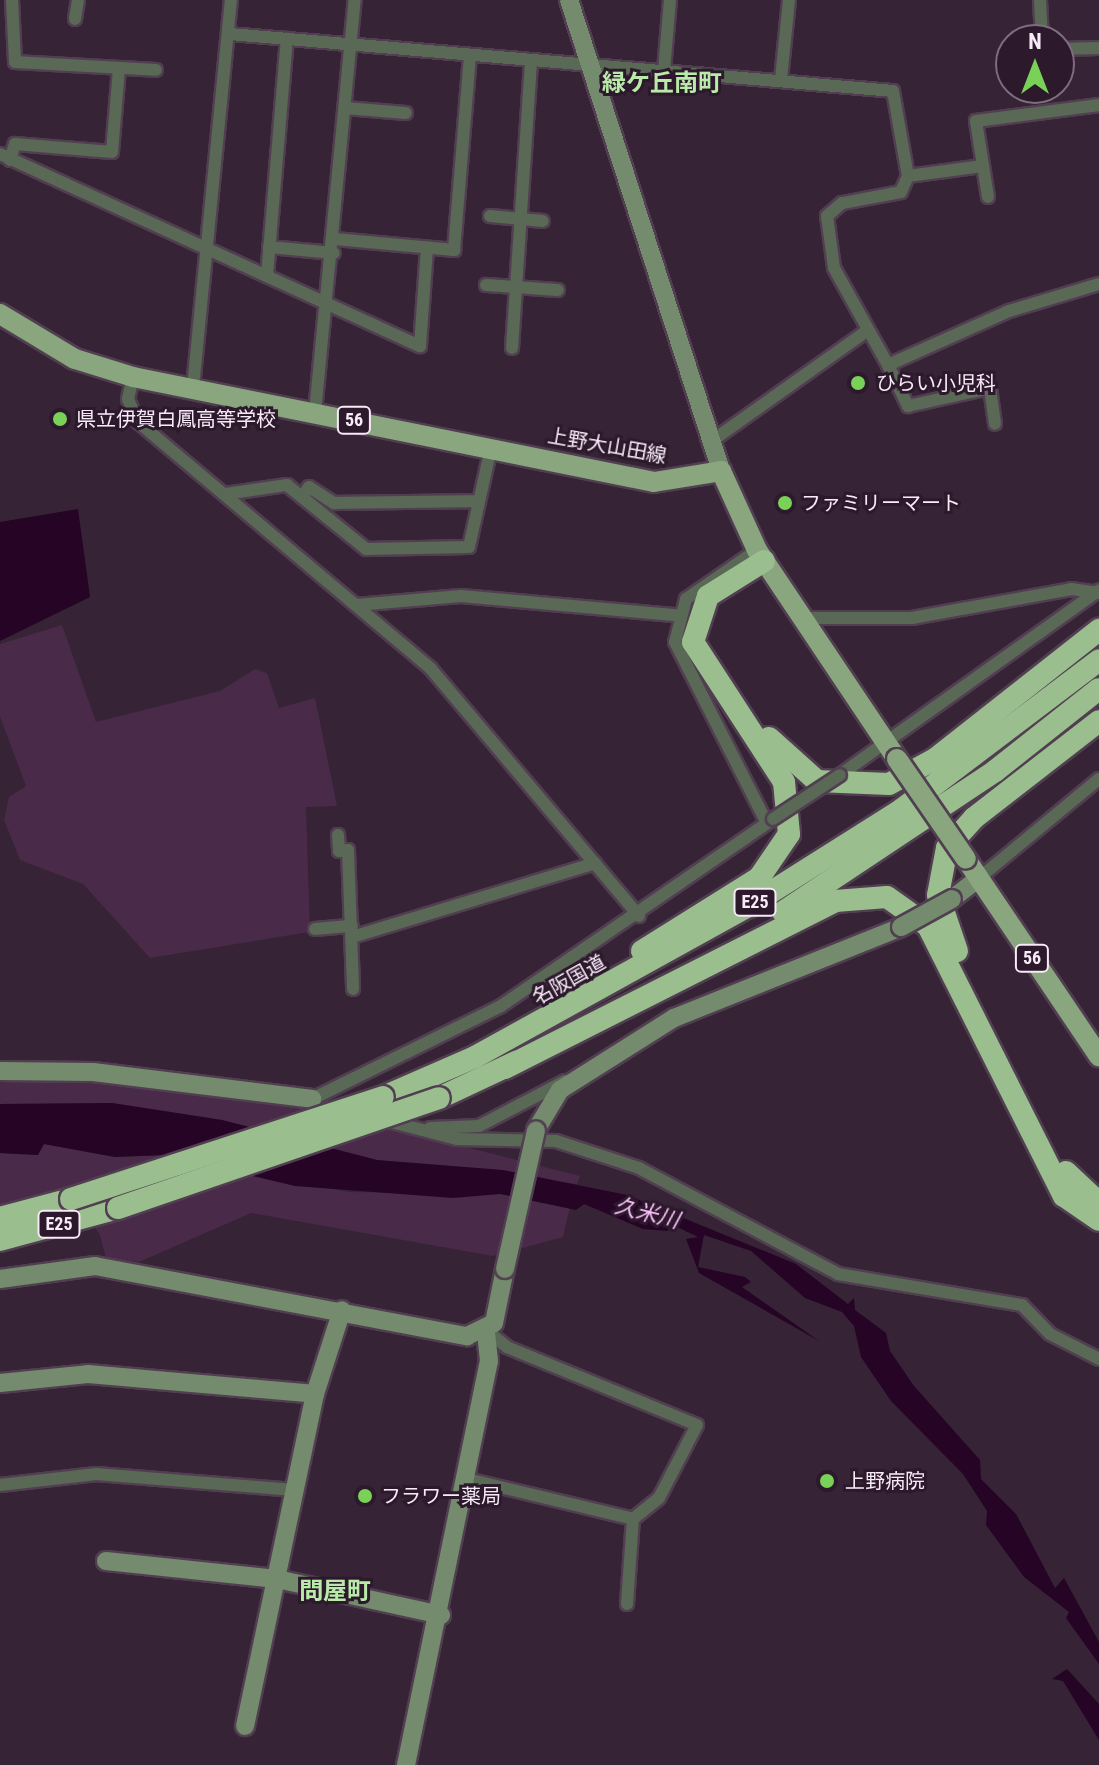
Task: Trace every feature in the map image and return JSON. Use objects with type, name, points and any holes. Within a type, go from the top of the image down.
[{"type":"highway","points":[[764,561],[715,610],[707,628],[711,652],[786,759],[836,786],[873,788],[918,771],[1099,630]]},
{"type":"highway","points":[[475,1057],[759,878],[785,847],[792,818],[784,782],[693,642],[708,596],[764,561]]},
{"type":"highway","name":"名阪国道","points":[[0,1218],[71,1199],[383,1097],[475,1057],[824,860],[1099,660]]},
{"type":"highway","name":"E25","points":[[0,1240],[118,1208],[439,1098],[505,1068],[833,881],[1099,689]]},
{"type":"highway","points":[[1099,721],[958,832],[937,877],[951,938],[1066,1172],[1099,1203]]},
{"type":"highway","points":[[505,1068],[544,1055],[835,901],[887,897],[928,926],[1064,1196],[1099,1220]]},
{"type":"main road","name":"上野大山田線","points":[[0,314],[75,359],[133,377],[654,482],[721,471]]},
{"type":"main road","name":"56","points":[[721,471],[764,561],[1099,1056]]},
{"type":"street","points":[[12,0],[15,62],[156,70]]},
{"type":"street","points":[[75,19],[78,0]]},
{"type":"street","points":[[193,387],[203,248],[230,34],[231,0]]},
{"type":"street","points":[[315,412],[331,306],[355,0]]},
{"type":"street","points":[[569,0],[647,223],[709,443],[721,471]]},
{"type":"street","points":[[664,70],[670,0]]},
{"type":"street","points":[[781,79],[789,0]]},
{"type":"street","points":[[1040,0],[1041,24]]},
{"type":"street","points":[[230,34],[893,91],[908,176],[901,192],[842,203],[827,216],[834,268],[908,406],[990,388],[995,424]]},
{"type":"street","points":[[267,276],[287,39]]},
{"type":"street","points":[[1075,49],[1099,48]]},
{"type":"street","points":[[335,239],[454,250],[470,56]]},
{"type":"street","points":[[512,348],[523,219],[531,61]]},
{"type":"street","points":[[119,69],[112,152],[15,144],[5,157],[420,346],[427,248]]},
{"type":"street","points":[[988,197],[976,121],[1099,105]]},
{"type":"street","points":[[345,108],[406,113]]},
{"type":"street","points":[[908,176],[982,166]]},
{"type":"street","points":[[490,216],[543,221]]},
{"type":"street","points":[[269,247],[334,253]]},
{"type":"street","points":[[888,365],[1009,311],[1099,284]]},
{"type":"street","points":[[486,285],[558,290]]},
{"type":"street","points":[[709,443],[868,330]]},
{"type":"street","points":[[133,377],[130,414],[356,605],[462,700],[639,916]]},
{"type":"street","points":[[225,494],[287,485],[366,549],[469,547],[491,448]]},
{"type":"street","points":[[302,497],[309,487],[334,503],[479,501]]},
{"type":"street","points":[[764,561],[702,583],[676,615],[679,657],[740,759],[770,821]]},
{"type":"street","points":[[802,618],[912,618],[1071,589],[1098,592]]},
{"type":"street","points":[[312,1099],[501,1006],[639,916],[770,821],[840,775],[892,751],[1098,592]]},
{"type":"street","points":[[356,605],[461,596],[676,615]]},
{"type":"street","points":[[406,1765],[441,1615],[489,1361],[486,1330],[498,1313],[536,1130],[560,1090],[674,1018],[901,927],[952,899],[1099,779]]},
{"type":"street","points":[[338,835],[339,851],[348,850],[353,989]]},
{"type":"street","points":[[315,929],[352,931],[595,863]]},
{"type":"street","points":[[0,1071],[93,1072],[312,1099],[457,1139],[556,1141],[639,1168],[838,1274],[1022,1305],[1050,1334],[1099,1359]]},
{"type":"street","points":[[411,1128],[479,1126],[587,1072]]},
{"type":"street","points":[[0,1279],[95,1266],[342,1310],[455,1335],[486,1330],[507,1347],[697,1425],[659,1498],[633,1519],[627,1604]]},
{"type":"street","points":[[245,1726],[315,1394],[342,1310]]},
{"type":"street","points":[[0,1383],[88,1374],[315,1394]]},
{"type":"street","points":[[0,1485],[96,1474],[294,1490]]},
{"type":"street","points":[[467,1479],[633,1519]]},
{"type":"street","points":[[106,1561],[277,1579],[441,1615]]},
{"type":"shaded area","points":[[62,625],[96,722],[220,691],[255,669],[267,673],[279,708],[315,698],[337,806],[306,807],[310,932],[150,958],[83,884],[20,860],[4,820],[9,797],[26,786],[0,717],[0,644]]},
{"type":"shaded area","points":[[94,1077],[304,1106],[580,1176],[577,1184],[377,1160],[222,1120],[112,1103],[0,1104],[0,1079]]},
{"type":"shaded area","points":[[44,1144],[115,1157],[165,1155],[349,1192],[500,1194],[570,1207],[563,1237],[493,1256],[251,1213],[139,1262],[106,1258],[100,1235],[71,1195],[0,1206],[0,1153],[37,1155]]},
{"type":"water","points":[[78,509],[90,597],[0,641],[0,522]]},
{"type":"water","name":"久米川","points":[[112,1103],[222,1120],[377,1160],[503,1170],[627,1195],[796,1264],[848,1304],[854,1298],[855,1310],[886,1333],[890,1351],[914,1386],[980,1460],[981,1479],[1016,1514],[1055,1588],[1064,1578],[1099,1642],[1099,1664],[1066,1618],[1069,1612],[1024,1577],[986,1525],[987,1511],[963,1474],[891,1401],[861,1357],[854,1326],[842,1312],[805,1298],[751,1251],[704,1235],[698,1267],[745,1277],[751,1282],[742,1287],[819,1341],[699,1273],[686,1239],[698,1237],[669,1223],[668,1231],[643,1229],[584,1204],[576,1210],[500,1194],[453,1198],[295,1186],[165,1155],[115,1157],[44,1144],[38,1155],[0,1153],[0,1104]]},
{"type":"water","points":[[1067,1669],[1099,1704],[1099,1740],[1063,1681],[1052,1679]]},
{"type":"place","name":"ひらい小児科","points":[[858,383]]},
{"type":"place","name":"県立伊賀白鳳高等学校","points":[[60,419]]},
{"type":"place","name":"ファミリーマート","points":[[785,503]]},
{"type":"place","name":"上野病院","points":[[827,1481]]},
{"type":"place","name":"フラワー薬局","points":[[365,1496]]},
{"type":"district","name":"緑ケ丘南町","points":[[662,84]]},
{"type":"district","name":"問屋町","points":[[335,1592]]}]
